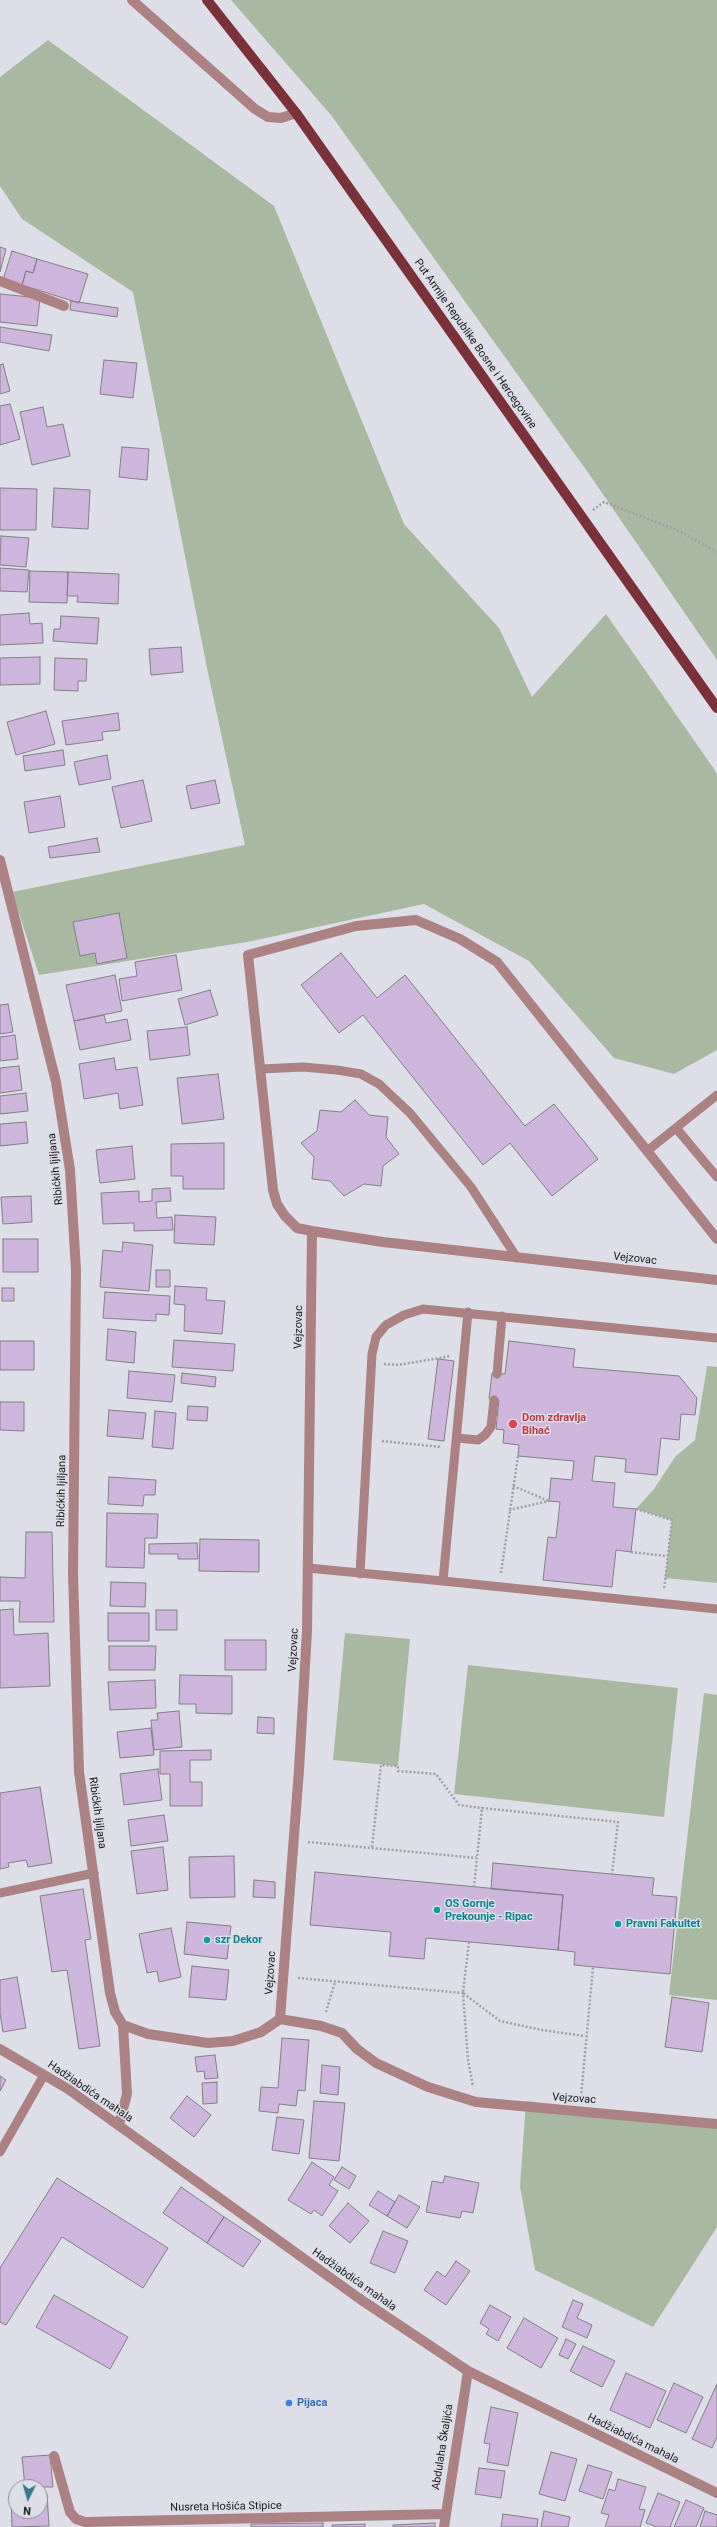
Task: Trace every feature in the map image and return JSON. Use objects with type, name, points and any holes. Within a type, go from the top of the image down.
[{"type":"main road","name":"Put Armije Republike Bosne i Hercegovine","points":[[207,0],[296,113],[584,517],[717,708]]},
{"type":"street","points":[[132,0],[254,109],[268,117],[281,118],[296,113]]},
{"type":"street","points":[[0,281],[64,306]]},
{"type":"street","name":"Ribićkih ljiljana","points":[[0,860],[56,1082],[70,1170],[76,1270],[73,1574],[79,1772],[110,1993],[115,2012],[123,2025],[127,2094],[118,2124]]},
{"type":"street","points":[[312,1231],[297,1228],[285,1216],[277,1204],[273,1190],[248,954],[356,926],[416,920],[460,939],[497,962],[717,1239]]},
{"type":"street","name":"Vejzovac","points":[[717,1280],[516,1258],[312,1231],[307,1631],[294,1840],[280,2019],[321,2026],[342,2033],[357,2049],[376,2063],[428,2087],[476,2102],[717,2124]]},
{"type":"street","points":[[123,2025],[148,2034],[208,2043],[233,2041],[261,2032],[280,2019]]},
{"type":"street","name":"Hadžiabdića mahala","points":[[0,2049],[44,2075],[118,2124],[360,2299],[468,2371],[717,2493]]},
{"type":"street","name":"Abdulaha Škaljića","points":[[444,2527],[444,2514],[468,2371]]},
{"type":"street","name":"Nusreta Hošića Stipice","points":[[54,2456],[70,2512],[76,2519],[85,2522],[444,2514]]},
{"type":"lane","points":[[261,1069],[303,1067],[337,1070],[360,1074],[379,1084],[410,1113],[471,1187],[516,1258]]},
{"type":"lane","points":[[648,1152],[717,1095]]},
{"type":"lane","points":[[676,1128],[717,1176]]},
{"type":"lane","points":[[360,1574],[372,1363],[376,1337],[386,1325],[404,1314],[423,1309],[468,1312],[717,1338]]},
{"type":"lane","points":[[443,1582],[446,1532],[457,1438],[468,1312]]},
{"type":"lane","points":[[497,1374],[502,1316]]},
{"type":"lane","points":[[457,1438],[478,1440],[485,1435],[491,1427],[494,1400]]},
{"type":"lane","points":[[308,1568],[717,1609]]},
{"type":"lane","points":[[0,1893],[94,1873]]},
{"type":"lane","points":[[0,2152],[44,2075]]},
{"type":"path","points":[[584,517],[604,502],[677,530],[717,552]]},
{"type":"path","points":[[372,1363],[398,1365],[465,1354]]},
{"type":"path","points":[[368,1440],[456,1448]]},
{"type":"path","points":[[499,1587],[512,1486],[518,1456]]},
{"type":"path","points":[[509,1510],[549,1501],[512,1486]]},
{"type":"path","points":[[636,1509],[672,1520],[663,1604]]},
{"type":"path","points":[[631,1552],[667,1556]]},
{"type":"path","points":[[372,1847],[380,1765],[398,1766],[398,1771],[436,1774],[459,1805],[618,1822],[612,1874]]},
{"type":"path","points":[[474,1887],[482,1808]]},
{"type":"path","points":[[294,1840],[477,1858]]},
{"type":"path","points":[[469,1942],[463,1993],[468,2060],[476,2102]]},
{"type":"path","points":[[580,2111],[585,2036],[593,1966]]},
{"type":"path","points":[[283,1977],[463,1993],[500,2020],[542,2030],[585,2036]]},
{"type":"path","points":[[321,2026],[335,1982]]},
{"type":"green space","points":[[231,0],[717,0],[717,660],[589,474],[331,115]]},
{"type":"green space","points":[[48,40],[274,206],[404,524],[499,628],[532,697],[606,614],[714,769],[717,774],[717,1050],[674,1074],[614,1058],[529,961],[424,904],[247,942],[39,975],[12,892],[245,845],[207,668],[133,292],[22,219],[0,186],[0,77]]},
{"type":"green space","points":[[707,1366],[717,1367],[717,1583],[665,1578],[672,1520],[636,1509],[654,1489],[675,1457],[695,1440]]},
{"type":"green space","points":[[345,1633],[410,1639],[398,1766],[333,1760]]},
{"type":"green space","points":[[468,1665],[678,1688],[664,1817],[454,1794]]},
{"type":"green space","points":[[704,1693],[717,1695],[717,2000],[669,1995]]},
{"type":"green space","points":[[526,2101],[717,2123],[717,2227],[653,2327],[535,2270],[520,2186]]},
{"type":"building","points":[[0,247],[6,249],[0,272]]},
{"type":"building","points":[[12,251],[37,259],[33,273],[26,271],[22,285],[3,280]]},
{"type":"building","points":[[37,259],[88,274],[79,303],[22,285],[26,271],[33,273]]},
{"type":"building","points":[[0,294],[40,298],[37,326],[0,322]]},
{"type":"building","points":[[71,301],[118,308],[117,317],[70,310]]},
{"type":"building","points":[[0,327],[52,335],[49,351],[0,342]]},
{"type":"building","points":[[104,360],[137,363],[133,398],[100,394]]},
{"type":"building","points":[[3,364],[10,391],[0,394],[0,365]]},
{"type":"building","points":[[10,404],[20,439],[0,445],[0,406]]},
{"type":"building","points":[[43,407],[47,427],[63,424],[70,456],[32,465],[20,412]]},
{"type":"building","points":[[122,447],[149,449],[147,480],[119,477]]},
{"type":"building","points":[[0,488],[37,489],[36,530],[0,530]]},
{"type":"building","points":[[54,488],[90,490],[88,529],[52,527]]},
{"type":"building","points":[[1,536],[29,538],[26,567],[0,565]]},
{"type":"building","points":[[0,568],[29,570],[27,592],[0,591]]},
{"type":"building","points":[[30,571],[68,572],[67,603],[29,602]]},
{"type":"building","points":[[68,572],[119,574],[118,604],[77,602],[78,596],[67,596]]},
{"type":"building","points":[[29,613],[30,624],[42,623],[43,643],[0,645],[0,615]]},
{"type":"building","points":[[61,616],[99,618],[97,644],[53,641],[54,629],[60,629]]},
{"type":"building","points":[[181,647],[183,672],[151,675],[149,649]]},
{"type":"building","points":[[40,657],[40,684],[0,685],[0,658]]},
{"type":"building","points":[[55,658],[87,659],[86,681],[78,681],[78,691],[54,690]]},
{"type":"building","points":[[46,711],[55,744],[16,755],[7,722]]},
{"type":"building","points":[[118,713],[120,730],[102,732],[103,740],[66,745],[62,721]]},
{"type":"building","points":[[63,750],[65,765],[25,771],[23,756]]},
{"type":"building","points":[[107,755],[111,779],[79,785],[74,762]]},
{"type":"building","points":[[143,780],[152,821],[121,828],[112,787]]},
{"type":"building","points":[[215,780],[220,803],[191,809],[186,786]]},
{"type":"building","points":[[60,796],[65,827],[29,833],[24,802]]},
{"type":"building","points":[[97,838],[100,852],[50,858],[48,847]]},
{"type":"building","points":[[119,913],[127,958],[97,964],[95,953],[80,956],[73,922]]},
{"type":"building","points":[[341,953],[377,998],[405,975],[525,1126],[554,1104],[598,1159],[552,1196],[510,1143],[483,1165],[363,1015],[339,1033],[301,985]]},
{"type":"building","points":[[176,955],[182,990],[122,1001],[119,979],[137,976],[135,962]]},
{"type":"building","points":[[115,975],[122,1011],[74,1021],[66,985]]},
{"type":"building","points":[[210,990],[218,1015],[185,1025],[178,999]]},
{"type":"building","points":[[8,1004],[13,1032],[0,1034],[0,1005]]},
{"type":"building","points":[[104,1015],[106,1023],[127,1019],[131,1040],[80,1050],[74,1021]]},
{"type":"building","points":[[187,1027],[190,1055],[150,1060],[147,1031]]},
{"type":"building","points":[[15,1035],[18,1059],[0,1061],[0,1037]]},
{"type":"building","points":[[114,1058],[116,1070],[137,1067],[143,1105],[120,1109],[118,1093],[84,1099],[79,1064]]},
{"type":"building","points":[[19,1066],[22,1090],[0,1093],[0,1068]]},
{"type":"building","points":[[218,1074],[224,1119],[182,1124],[177,1078]]},
{"type":"building","points":[[26,1093],[28,1111],[0,1114],[0,1096]]},
{"type":"building","points":[[355,1100],[369,1115],[388,1117],[386,1137],[399,1154],[383,1166],[381,1186],[364,1184],[344,1196],[330,1181],[312,1179],[314,1157],[301,1143],[317,1131],[320,1110],[341,1112]]},
{"type":"building","points":[[26,1122],[28,1143],[0,1146],[0,1124]]},
{"type":"building","points":[[224,1143],[224,1189],[183,1189],[183,1176],[171,1176],[171,1144]]},
{"type":"building","points":[[132,1146],[135,1179],[100,1183],[96,1150]]},
{"type":"building","points":[[170,1188],[171,1201],[156,1202],[157,1218],[172,1217],[173,1230],[134,1231],[134,1223],[103,1224],[101,1193],[139,1191],[139,1202],[152,1201],[152,1189]]},
{"type":"building","points":[[31,1196],[32,1222],[3,1224],[1,1197]]},
{"type":"building","points":[[175,1215],[216,1217],[214,1245],[174,1243]]},
{"type":"building","points":[[3,1239],[38,1239],[38,1272],[3,1272]]},
{"type":"building","points":[[123,1242],[153,1245],[149,1291],[100,1287],[103,1250],[122,1252]]},
{"type":"building","points":[[156,1270],[170,1270],[170,1287],[156,1287]]},
{"type":"building","points":[[175,1286],[207,1288],[206,1300],[225,1301],[222,1334],[184,1331],[185,1305],[174,1304]]},
{"type":"building","points":[[2,1288],[14,1288],[14,1301],[2,1301]]},
{"type":"building","points":[[105,1292],[170,1296],[169,1315],[156,1314],[156,1321],[103,1318]]},
{"type":"building","points":[[108,1329],[136,1332],[134,1363],[106,1360]]},
{"type":"building","points":[[174,1340],[235,1344],[233,1371],[172,1367]]},
{"type":"building","points":[[0,1341],[34,1341],[34,1370],[0,1370]]},
{"type":"building","points":[[509,1341],[575,1349],[573,1367],[679,1376],[697,1398],[695,1415],[681,1414],[679,1440],[661,1438],[657,1475],[625,1472],[626,1459],[595,1456],[592,1481],[615,1483],[613,1507],[636,1509],[631,1552],[616,1550],[612,1587],[543,1580],[548,1537],[556,1538],[560,1502],[549,1501],[551,1478],[572,1480],[574,1461],[518,1456],[519,1445],[503,1443],[504,1430],[496,1429],[499,1400],[489,1399],[492,1373],[505,1374]]},
{"type":"building","points":[[438,1359],[454,1361],[444,1441],[428,1439]]},
{"type":"building","points":[[129,1371],[175,1375],[172,1402],[127,1398]]},
{"type":"building","points":[[182,1373],[216,1377],[215,1387],[181,1383]]},
{"type":"building","points":[[0,1402],[24,1402],[24,1431],[0,1430]]},
{"type":"building","points":[[188,1406],[208,1407],[207,1421],[187,1420]]},
{"type":"building","points":[[109,1410],[146,1413],[143,1439],[107,1436]]},
{"type":"building","points":[[155,1411],[176,1413],[173,1449],[152,1447]]},
{"type":"building","points":[[109,1477],[156,1480],[155,1495],[144,1495],[143,1506],[108,1504]]},
{"type":"building","points":[[107,1513],[158,1514],[157,1538],[145,1538],[144,1568],[106,1567]]},
{"type":"building","points":[[26,1532],[52,1532],[54,1622],[19,1622],[20,1601],[0,1601],[0,1577],[25,1578]]},
{"type":"building","points":[[200,1539],[259,1540],[259,1572],[199,1571]]},
{"type":"building","points":[[197,1543],[198,1559],[178,1559],[178,1554],[149,1554],[149,1544]]},
{"type":"building","points":[[111,1582],[146,1583],[145,1607],[110,1606]]},
{"type":"building","points":[[13,1609],[14,1635],[48,1633],[50,1686],[0,1688],[0,1610]]},
{"type":"building","points":[[156,1610],[177,1610],[177,1630],[156,1630]]},
{"type":"building","points":[[108,1613],[149,1613],[149,1641],[108,1641]]},
{"type":"building","points":[[225,1640],[266,1640],[266,1670],[225,1670]]},
{"type":"building","points":[[109,1646],[156,1646],[155,1670],[109,1670]]},
{"type":"building","points":[[180,1675],[232,1676],[232,1714],[196,1713],[196,1704],[179,1704]]},
{"type":"building","points":[[155,1680],[156,1708],[110,1710],[108,1682]]},
{"type":"building","points":[[179,1711],[182,1747],[154,1750],[151,1720],[158,1720],[157,1713]]},
{"type":"building","points":[[258,1717],[274,1718],[274,1734],[257,1733]]},
{"type":"building","points":[[151,1728],[154,1755],[120,1758],[117,1732]]},
{"type":"building","points":[[211,1750],[211,1760],[190,1760],[190,1782],[202,1782],[202,1806],[170,1806],[170,1774],[160,1774],[160,1751]]},
{"type":"building","points":[[158,1769],[162,1800],[124,1805],[120,1774]]},
{"type":"building","points":[[40,1787],[52,1863],[28,1867],[26,1860],[8,1863],[9,1867],[0,1869],[0,1793]]},
{"type":"building","points":[[164,1815],[168,1841],[131,1846],[128,1820]]},
{"type":"building","points":[[163,1847],[168,1890],[137,1894],[131,1851]]},
{"type":"building","points":[[234,1856],[235,1897],[190,1898],[189,1857]]},
{"type":"building","name":"Pravni Fakultet","points":[[493,1863],[654,1878],[652,1895],[677,1897],[670,1974],[574,1965],[575,1952],[558,1950],[563,1895],[491,1889]]},
{"type":"building","name":"OS Gornje Prekounje - Ripac","points":[[315,1872],[563,1895],[558,1950],[426,1938],[424,1959],[389,1956],[391,1932],[310,1925]]},
{"type":"building","points":[[254,1880],[275,1882],[275,1898],[253,1897]]},
{"type":"building","points":[[83,1889],[91,1939],[85,1940],[100,2046],[79,2049],[67,1970],[52,1972],[40,1896]]},
{"type":"building","name":"szr Dekor","points":[[187,1922],[231,1926],[227,1959],[184,1954]]},
{"type":"building","points":[[171,1928],[181,1977],[159,1982],[157,1971],[147,1973],[139,1934]]},
{"type":"building","points":[[192,1966],[229,1970],[226,2000],[189,1997]]},
{"type":"building","points":[[17,1977],[26,2028],[3,2032],[0,2013],[0,1980]]},
{"type":"building","points":[[672,1997],[709,2003],[702,2052],[665,2047]]},
{"type":"building","points":[[282,2038],[309,2040],[305,2091],[298,2090],[296,2106],[279,2104],[278,2113],[259,2111],[261,2087],[278,2088]]},
{"type":"building","points":[[215,2055],[218,2078],[205,2079],[204,2071],[197,2072],[195,2057]]},
{"type":"building","points":[[322,2065],[340,2067],[338,2095],[320,2093]]},
{"type":"building","points":[[0,2076],[6,2080],[0,2091]]},
{"type":"building","points":[[217,2082],[217,2103],[203,2104],[202,2083]]},
{"type":"building","points":[[187,2096],[211,2115],[194,2137],[170,2118]]},
{"type":"building","points":[[314,2101],[345,2103],[339,2161],[309,2158]]},
{"type":"building","points":[[277,2117],[304,2120],[299,2154],[272,2150]]},
{"type":"building","points":[[312,2162],[334,2177],[329,2185],[338,2191],[322,2216],[314,2210],[311,2214],[288,2200]]},
{"type":"building","points":[[342,2167],[356,2176],[349,2189],[334,2180]]},
{"type":"building","points":[[445,2176],[479,2183],[473,2213],[462,2211],[460,2218],[426,2212],[432,2181],[443,2183]]},
{"type":"building","points":[[57,2178],[168,2248],[143,2288],[62,2237],[6,2325],[0,2322],[0,2268]]},
{"type":"building","points":[[181,2187],[224,2217],[207,2243],[163,2213]]},
{"type":"building","points":[[378,2191],[395,2202],[387,2216],[369,2205]]},
{"type":"building","points":[[399,2195],[420,2207],[407,2228],[387,2216]]},
{"type":"building","points":[[348,2203],[369,2221],[350,2243],[329,2226]]},
{"type":"building","points":[[224,2217],[261,2241],[243,2267],[207,2243]]},
{"type":"building","points":[[383,2231],[408,2241],[395,2273],[370,2263]]},
{"type":"building","points":[[456,2261],[470,2271],[446,2305],[424,2290],[437,2271],[445,2277]]},
{"type":"building","points":[[54,2295],[128,2337],[110,2369],[36,2327]]},
{"type":"building","points":[[573,2300],[583,2304],[577,2318],[592,2325],[587,2338],[562,2327]]},
{"type":"building","points":[[490,2305],[511,2317],[498,2341],[486,2334],[489,2329],[480,2323]]},
{"type":"building","points":[[524,2318],[558,2338],[541,2368],[507,2348]]},
{"type":"building","points":[[566,2339],[576,2344],[568,2359],[559,2355]]},
{"type":"building","points":[[583,2346],[615,2361],[602,2387],[570,2371]]},
{"type":"building","points":[[626,2373],[666,2391],[650,2428],[610,2410]]},
{"type":"building","points":[[674,2383],[703,2397],[686,2433],[657,2420]]},
{"type":"building","points":[[717,2384],[717,2437],[712,2448],[692,2439]]},
{"type":"building","points":[[491,2407],[518,2413],[508,2466],[487,2462],[490,2444],[484,2443]]},
{"type":"building","points":[[551,2452],[577,2459],[565,2501],[539,2494]]},
{"type":"building","points":[[50,2455],[53,2487],[48,2487],[48,2479],[24,2479],[22,2457]]},
{"type":"building","points":[[588,2465],[612,2472],[603,2499],[579,2491]]},
{"type":"building","points":[[479,2468],[505,2471],[501,2498],[475,2494]]},
{"type":"building","points":[[618,2479],[646,2487],[639,2509],[645,2510],[640,2527],[605,2527],[609,2515],[601,2513],[609,2489],[615,2491]]},
{"type":"building","points":[[658,2493],[680,2502],[670,2527],[657,2527],[646,2523]]},
{"type":"building","points":[[686,2500],[704,2508],[696,2527],[674,2527]]},
{"type":"building","points":[[48,2510],[49,2526],[12,2527],[12,2519],[48,2519]]},
{"type":"building","points":[[544,2511],[570,2517],[568,2527],[541,2527]]},
{"type":"building","points":[[705,2511],[717,2515],[717,2527],[700,2527]]},
{"type":"building","points":[[503,2514],[538,2519],[537,2527],[501,2527]]},
{"type":"building","points":[[323,2523],[323,2527],[251,2527],[251,2524]]},
{"type":"building","points":[[435,2523],[435,2527],[393,2527],[393,2525]]},
{"type":"building","points":[[365,2524],[365,2527],[332,2527],[332,2525]]},
{"type":"place","name":"Dom zdravlja Bihać","points":[[513,1424]]},
{"type":"place","name":"OS Gornje Prekounje - Ripac","points":[[437,1910]]},
{"type":"place","name":"Pravni Fakultet","points":[[618,1924]]},
{"type":"place","name":"szr Dekor","points":[[207,1940]]},
{"type":"place","name":"Pijaca","points":[[289,2403]]}]
